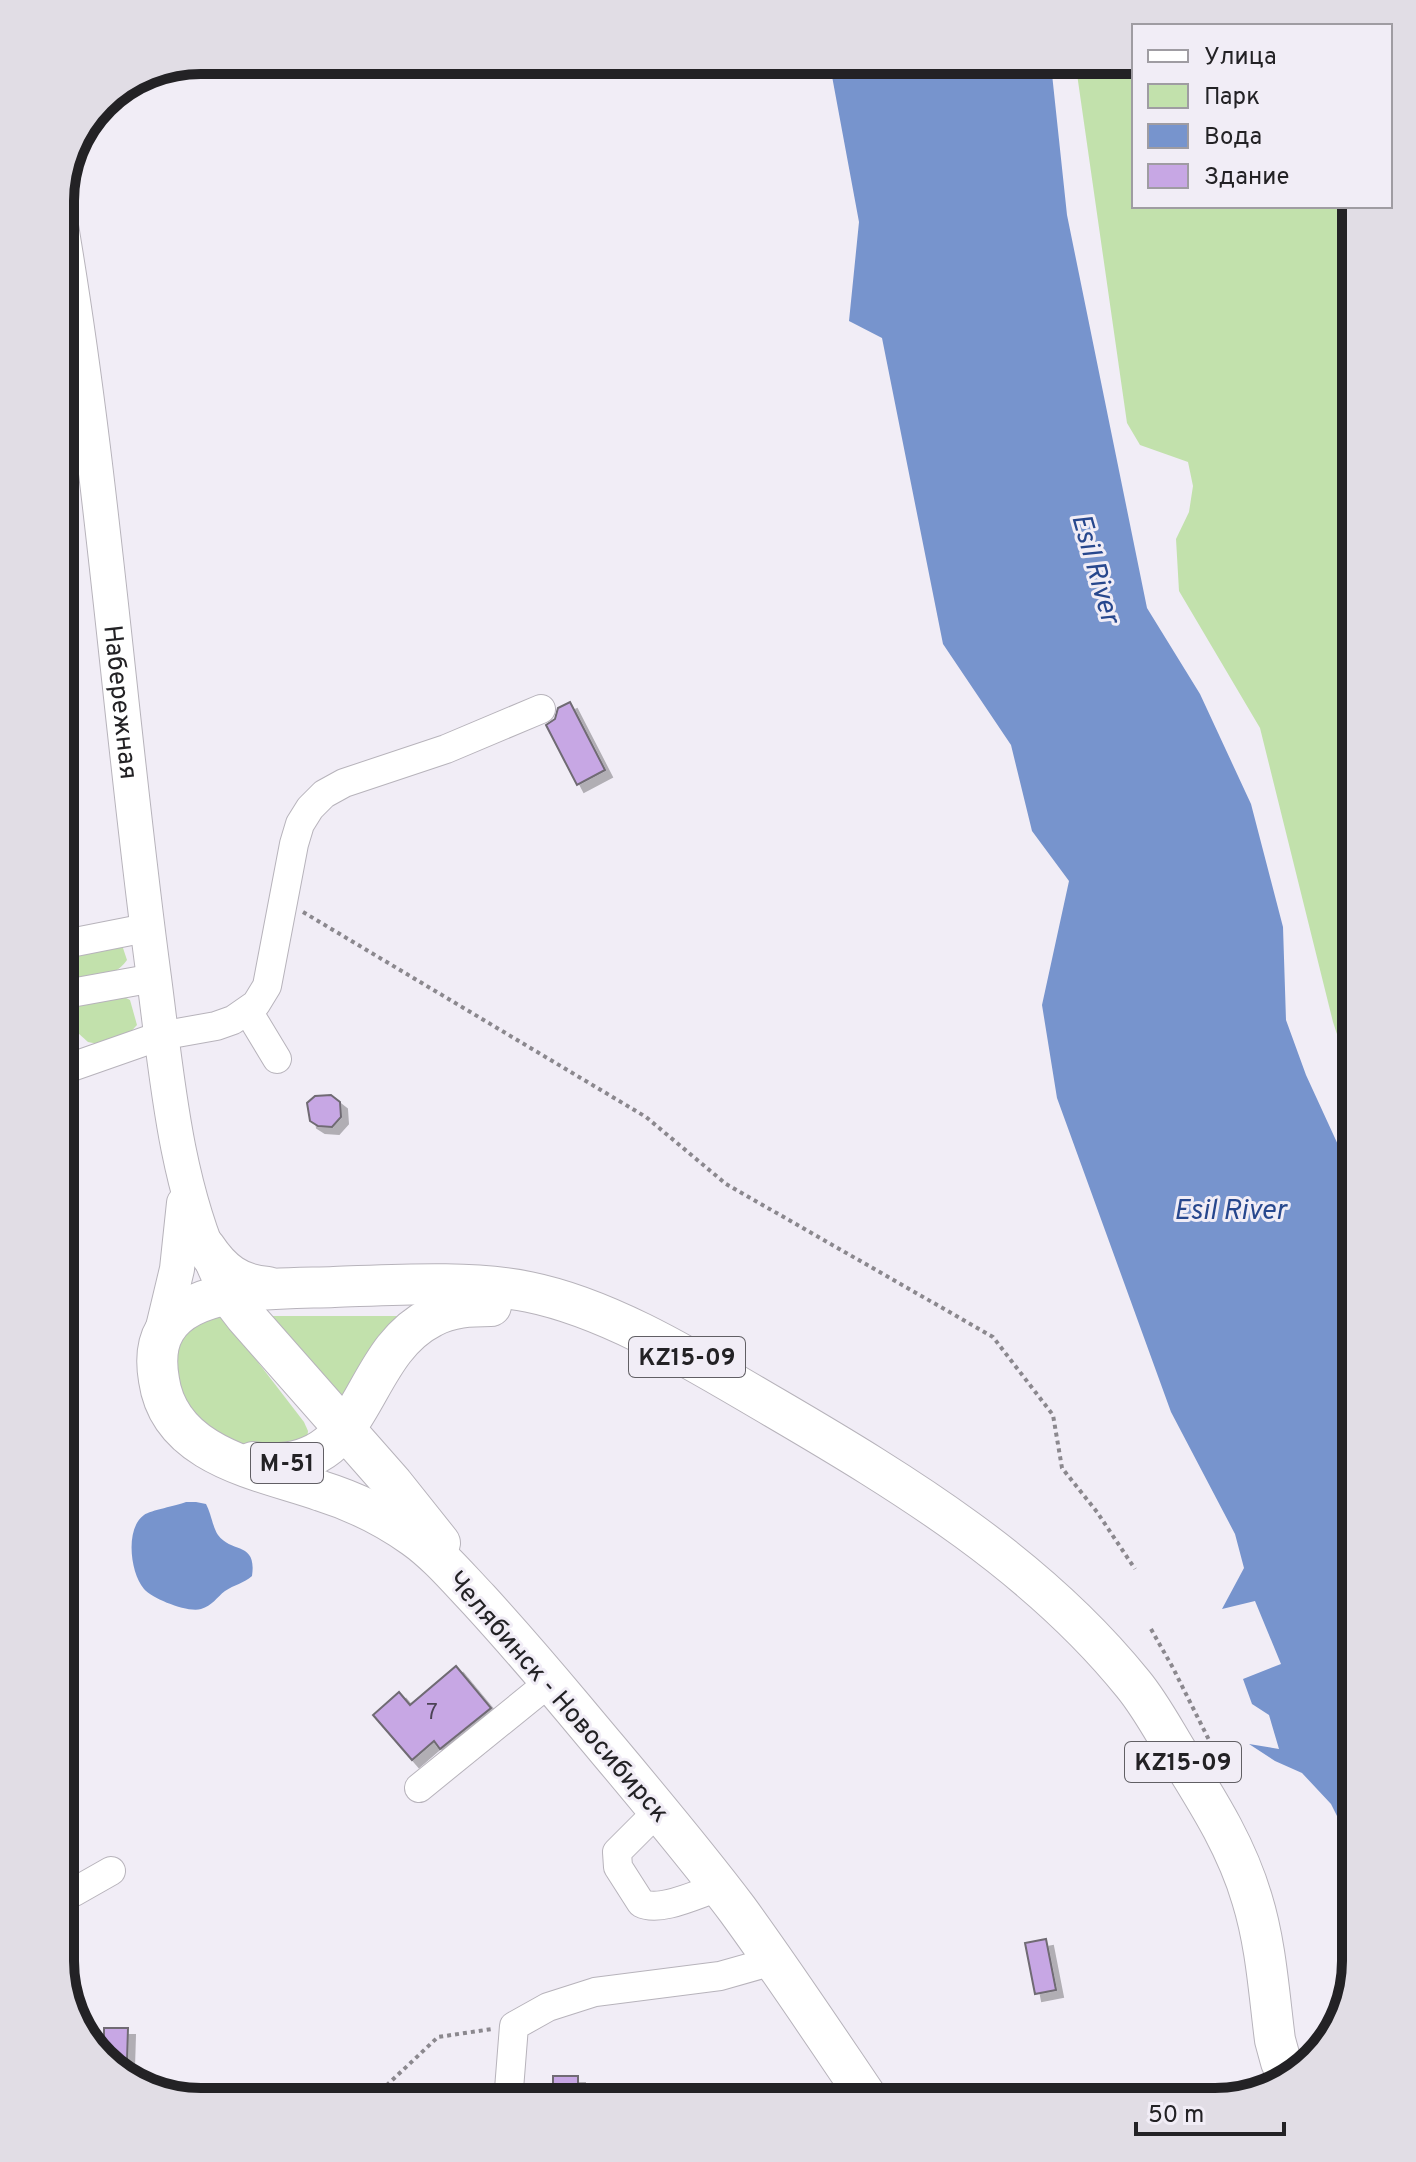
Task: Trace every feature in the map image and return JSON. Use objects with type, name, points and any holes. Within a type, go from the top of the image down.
[{"type":"highway","points":[[205,1247],[218,1265],[239,1281],[254,1286],[292,1289]]},
{"type":"highway","name":"KZ15-09","points":[[160,1340],[167,1325],[181,1311],[195,1303],[228,1294],[423,1285],[496,1287],[539,1294],[604,1316],[688,1357],[800,1422],[954,1519],[1021,1571],[1106,1651],[1139,1691],[1225,1832],[1255,1908],[1275,2040],[1284,2068]]},
{"type":"highway","points":[[228,1294],[393,1484],[540,1668]]},
{"type":"highway","name":"KZ15-09","points":[[345,1430],[396,1347],[426,1320],[468,1307],[524,1308],[598,1333],[880,1483],[983,1547],[1077,1622]]},
{"type":"highway","name":"Челябинск - Новосибирск","points":[[160,1340],[157,1359],[162,1396],[171,1414],[190,1436],[218,1456],[344,1500],[380,1517],[414,1537],[444,1563],[540,1668],[719,1887],[791,1985],[861,2088]]},
{"type":"highway","points":[[297,1461],[312,1447],[319,1426],[316,1406],[303,1382]]},
{"type":"highway","name":"M-51","points":[[218,1456],[265,1463],[297,1461],[322,1450],[345,1430]]},
{"type":"main road","name":"Набережная","points":[[74,303],[160,1036],[185,1183],[205,1247],[228,1294]]},
{"type":"main road","name":"Набережная","points":[[160,1340],[177,1269],[185,1183]]},
{"type":"street","points":[[74,1066],[160,1036],[225,1023],[248,1011],[263,995],[300,824],[324,794],[344,783],[446,749],[541,709]]},
{"type":"street","points":[[74,942],[146,928]]},
{"type":"street","points":[[74,992],[154,978]]},
{"type":"street","points":[[248,1011],[277,1059]]},
{"type":"street","points":[[419,1788],[540,1668]]},
{"type":"street","points":[[658,1811],[617,1852],[618,1867],[641,1903],[647,1906],[662,1905],[719,1887]]},
{"type":"street","points":[[74,1892],[111,1871]]},
{"type":"street","points":[[509,2088],[514,2026],[548,2007],[595,1992],[720,1976],[773,1961]]},
{"type":"path","points":[[284,901],[646,1117],[726,1184],[993,1337],[1053,1415],[1062,1468],[1097,1512],[1135,1569]]},
{"type":"path","points":[[384,2088],[438,2037],[514,2026]]},
{"type":"green space","points":[[1077,74],[1132,74],[1132,208],[1342,208],[1342,1049],[1260,728],[1179,591],[1176,539],[1189,512],[1193,486],[1188,462],[1140,445],[1127,423]]},
{"type":"green space","points":[[95,945],[123,948],[127,960],[106,976],[74,981],[74,950]]},
{"type":"green space","points":[[120,995],[130,1000],[137,1025],[124,1039],[103,1045],[88,1042],[78,1033],[75,1012],[84,1000]]},
{"type":"green space","points":[[208,1311],[224,1318],[304,1422],[307,1439],[271,1457],[202,1428],[174,1382],[178,1329]]},
{"type":"green space","points":[[252,1316],[410,1316],[339,1416]]},
{"type":"water","name":"Esil River","points":[[832,74],[1052,74],[1067,215],[1147,608],[1200,694],[1251,804],[1283,927],[1286,1020],[1306,1075],[1342,1153],[1342,1826],[1331,1804],[1302,1773],[1275,1761],[1249,1744],[1279,1749],[1269,1715],[1252,1704],[1243,1679],[1281,1664],[1255,1601],[1222,1609],[1244,1568],[1235,1534],[1171,1412],[1057,1098],[1042,1005],[1069,881],[1032,831],[1011,745],[943,644],[882,338],[849,321],[859,222]]},
{"type":"water","points":[[186,1502],[206,1504],[218,1535],[247,1553],[253,1565],[252,1576],[225,1591],[208,1606],[195,1610],[171,1604],[144,1589],[135,1573],[132,1551],[134,1530],[144,1515]]},
{"type":"building","points":[[570,702],[605,770],[577,785],[546,725],[555,719],[558,708]]},
{"type":"building","points":[[331,1095],[340,1102],[341,1117],[332,1127],[318,1126],[310,1121],[307,1103],[315,1096]]},
{"type":"building","points":[[456,1666],[491,1708],[440,1749],[434,1741],[412,1760],[373,1715],[399,1692],[410,1705]]},
{"type":"building","points":[[1046,1939],[1056,1990],[1035,1994],[1025,1943]]},
{"type":"building","points":[[104,2028],[128,2028],[127,2061],[123,2061],[104,2043]]},
{"type":"building","points":[[553,2076],[578,2076],[578,2088],[553,2088]]}]
